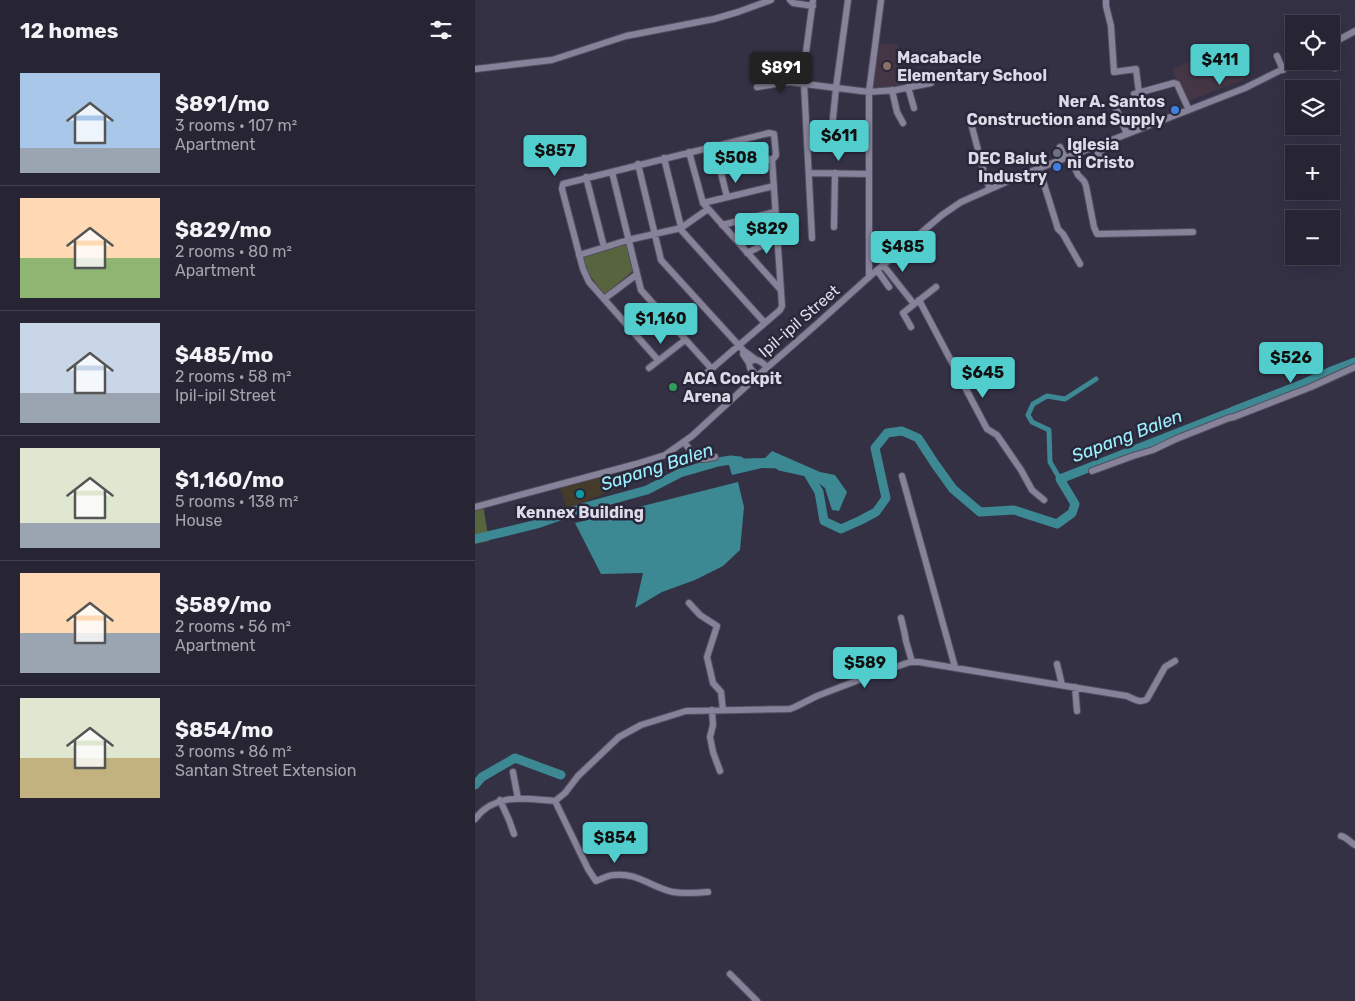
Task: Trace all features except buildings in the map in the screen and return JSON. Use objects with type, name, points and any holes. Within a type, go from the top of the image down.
[{"type":"street","points":[[475,69],[552,60],[626,36],[714,19],[771,0]]},
{"type":"street","points":[[790,0],[793,3],[813,3],[804,67],[811,238]]},
{"type":"street","points":[[830,148],[848,0]]},
{"type":"street","points":[[869,277],[869,92],[881,0]]},
{"type":"street","points":[[1106,0],[1111,26],[1114,72],[1136,69],[1136,93],[1176,83],[1189,110]]},
{"type":"street","points":[[1340,40],[1355,32]]},
{"type":"street","points":[[1277,56],[1283,70]]},
{"type":"street","name":"Ipil-ipil Street","points":[[475,507],[665,455],[692,436],[883,264],[961,202],[1039,168],[1245,88],[1283,70]]},
{"type":"street","points":[[757,87],[789,82],[869,92],[931,83]]},
{"type":"street","points":[[908,87],[914,108]]},
{"type":"street","points":[[892,90],[897,112],[903,123]]},
{"type":"street","points":[[1112,99],[1127,134]]},
{"type":"street","points":[[971,123],[985,177],[990,188]]},
{"type":"street","points":[[658,360],[589,282],[583,269],[562,189],[565,182],[769,133],[775,135],[776,154],[774,158],[721,172]]},
{"type":"street","points":[[1100,145],[1102,150],[1098,153],[1102,166]]},
{"type":"street","points":[[715,146],[727,197]]},
{"type":"street","points":[[1060,147],[1068,157],[1077,175],[1084,181],[1097,234],[1193,232]]},
{"type":"street","points":[[689,152],[705,206],[780,289]]},
{"type":"street","points":[[664,158],[681,228],[684,233],[764,322]]},
{"type":"street","points":[[702,377],[780,310],[782,306],[772,158]]},
{"type":"street","points":[[638,164],[661,260],[752,361]]},
{"type":"street","points":[[1039,168],[1058,229],[1063,234],[1080,264]]},
{"type":"street","points":[[612,172],[641,290],[711,368]]},
{"type":"street","points":[[809,172],[868,174]]},
{"type":"street","points":[[835,173],[835,227]]},
{"type":"street","points":[[587,177],[604,247]]},
{"type":"street","points":[[579,255],[628,240],[681,228],[705,206],[727,197],[774,186]]},
{"type":"street","points":[[722,225],[775,212]]},
{"type":"street","points":[[747,253],[777,238]]},
{"type":"street","points":[[883,264],[917,302],[987,429],[997,435],[1032,490],[1044,500]]},
{"type":"street","points":[[877,270],[889,287]]},
{"type":"street","points":[[604,299],[637,275]]},
{"type":"street","points":[[911,327],[903,313],[936,287]]},
{"type":"street","points":[[649,368],[685,340]]},
{"type":"street","points":[[752,361],[761,361],[767,367]]},
{"type":"street","points":[[752,361],[750,368],[757,376]]},
{"type":"street","points":[[1092,471],[1153,450],[1176,438],[1295,394],[1355,367]]},
{"type":"street","points":[[684,442],[697,458],[715,457]]},
{"type":"street","points":[[902,476],[955,667]]},
{"type":"street","points":[[689,603],[700,615],[717,626],[707,657],[713,683],[721,692],[723,710]]},
{"type":"street","points":[[901,618],[913,662]]},
{"type":"street","points":[[475,819],[492,804],[500,800],[555,801],[565,793],[578,776],[624,733],[641,725],[691,710],[795,708],[817,696],[913,662],[926,662],[1127,696],[1141,702],[1147,699],[1165,667],[1175,661]]},
{"type":"street","points":[[1057,664],[1062,685]]},
{"type":"street","points":[[1075,687],[1077,711]]},
{"type":"street","points":[[712,710],[713,725],[710,737],[720,771]]},
{"type":"street","points":[[513,772],[518,799]]},
{"type":"street","points":[[500,800],[514,834]]},
{"type":"street","points":[[555,801],[588,869],[596,881],[618,874],[640,879],[675,893],[708,892]]},
{"type":"street","points":[[1341,836],[1346,837],[1355,845]]},
{"type":"street","points":[[730,974],[757,1001]]},
{"type":"shaded area","name":"Macabacle Elementary School","points":[[897,43],[902,86],[872,89],[877,45]]},
{"type":"shaded area","points":[[1232,45],[1245,79],[1186,102],[1172,69]]},
{"type":"shaded area","points":[[627,243],[633,271],[604,295],[589,274],[582,256]]},
{"type":"shaded area","points":[[772,451],[820,472],[835,475],[847,492],[839,511],[832,510],[825,488],[800,469],[762,468],[732,475],[727,459],[765,458]]},
{"type":"shaded area","points":[[616,473],[621,487],[567,509],[560,488]]},
{"type":"shaded area","points":[[738,482],[744,507],[740,550],[723,566],[695,580],[662,592],[635,608],[643,573],[601,574],[575,523]]},
{"type":"shaded area","points":[[483,505],[489,541],[475,544],[475,507]]},
{"type":"waterway","name":"Sapang Balen","points":[[1233,411],[1355,362]]},
{"type":"waterway","points":[[1060,479],[1050,462],[1049,430],[1032,422],[1028,415],[1033,404],[1047,396],[1065,399],[1096,379]]},
{"type":"waterway","name":"Sapang Balen","points":[[780,466],[807,472],[819,492],[824,521],[841,529],[876,512],[886,498],[875,448],[887,433],[902,431],[918,438],[953,489],[980,512],[1014,510],[1057,524],[1072,513],[1075,504],[1060,479],[1231,412]]},
{"type":"waterway","name":"Sapang Balen","points":[[475,539],[537,524],[585,507],[647,490],[680,473],[718,462],[740,461]]},
{"type":"waterway","points":[[475,785],[482,777],[515,758],[561,775]]},
{"type":"place","name":"Macabacle Elementary School","points":[[887,66]]},
{"type":"place","name":"Ner A. Santos Construction and Supply","points":[[1175,110]]},
{"type":"place","name":"Iglesia ni Cristo","points":[[1057,153]]},
{"type":"place","name":"DEC Balut Industry","points":[[1057,167]]},
{"type":"place","name":"ACA Cockpit Arena","points":[[673,387]]},
{"type":"place","name":"Kennex Building","points":[[580,494]]}]
